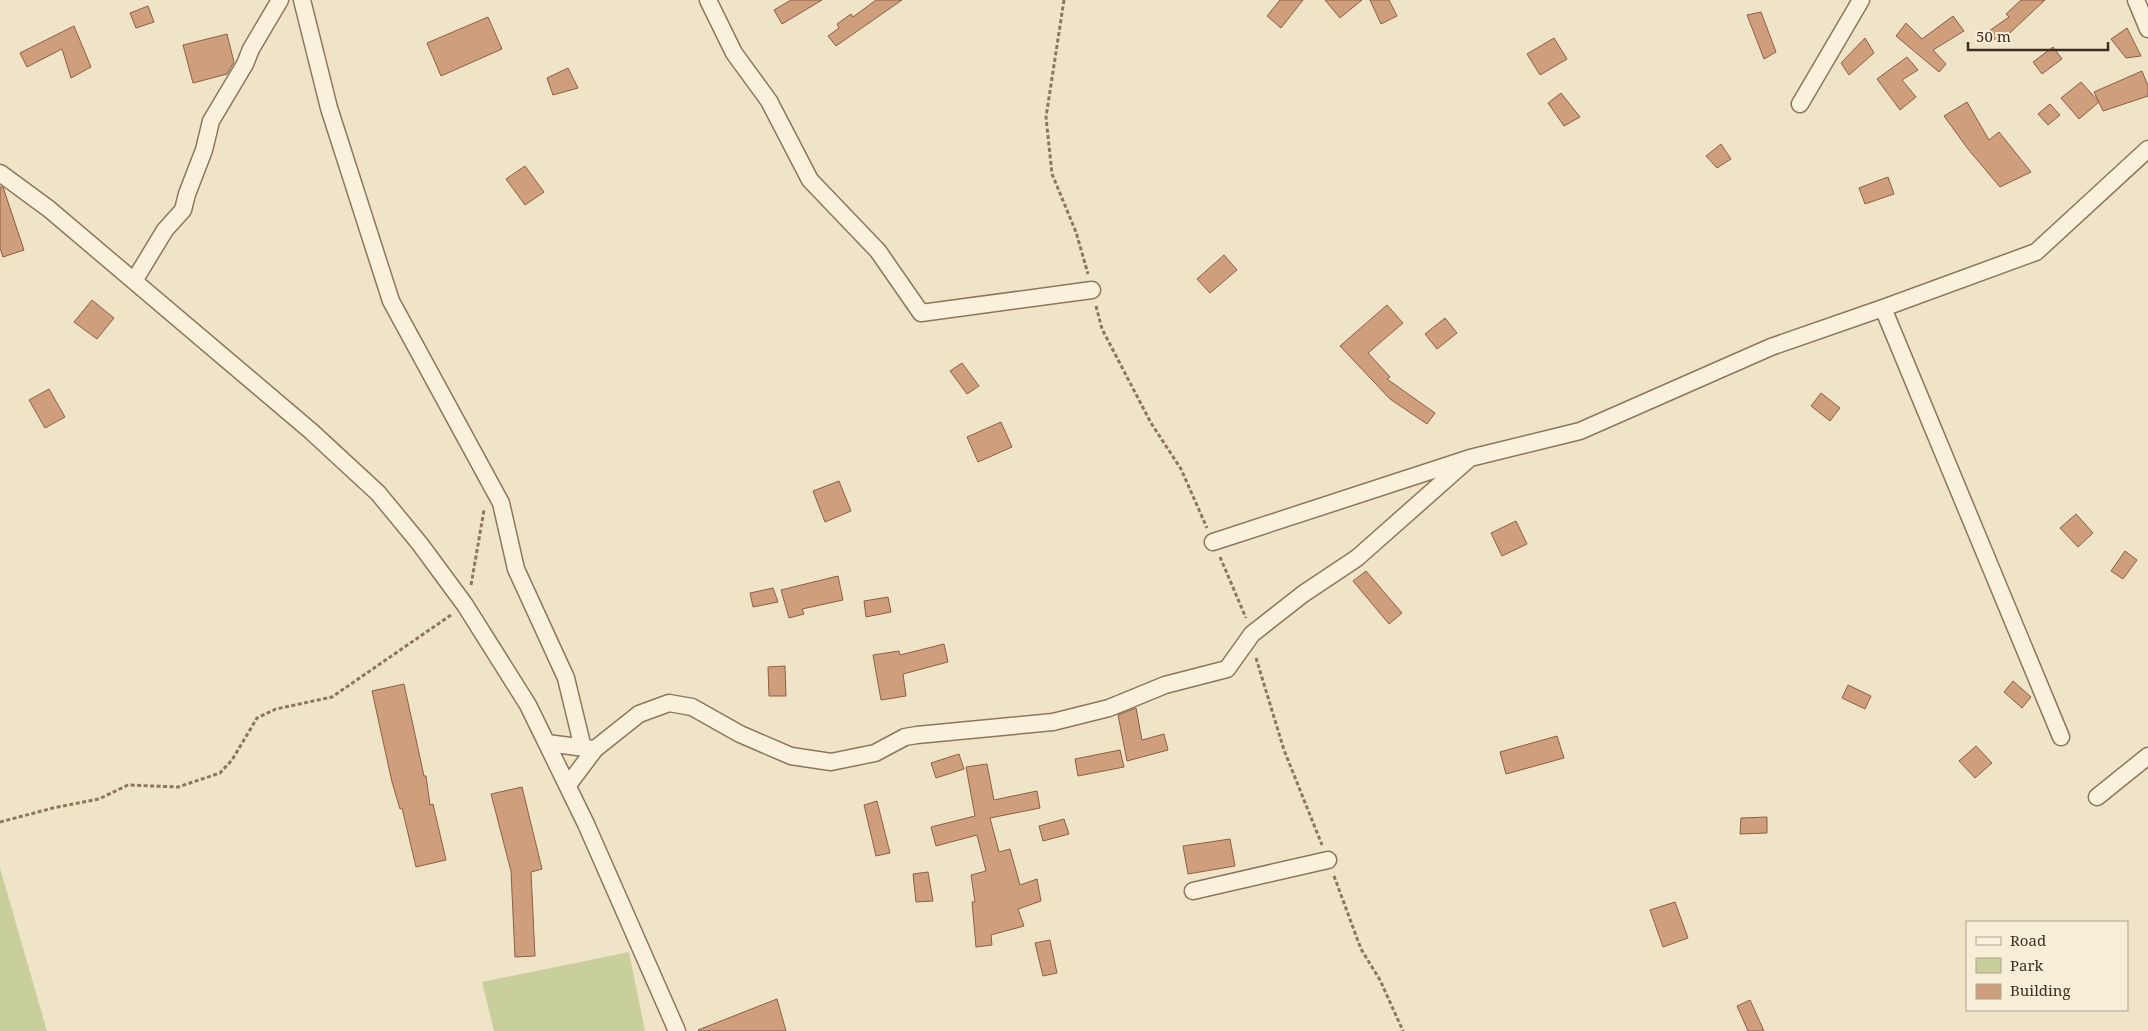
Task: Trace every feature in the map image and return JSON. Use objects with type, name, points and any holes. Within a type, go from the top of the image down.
[{"type":"street","points":[[134,281],[165,230],[183,210],[187,194],[204,150],[211,121],[246,64],[251,49],[280,0]]},
{"type":"street","points":[[302,0],[328,108],[391,301],[501,503],[510,533],[516,569],[566,678],[589,748]]},
{"type":"street","points":[[708,0],[734,53],[769,101],[810,180],[878,251],[921,313],[1092,290]]},
{"type":"street","points":[[1800,104],[1861,0]]},
{"type":"street","points":[[2136,0],[2148,29]]},
{"type":"street","points":[[1213,542],[1470,458],[1580,431],[1771,347],[2036,252],[2148,150]]},
{"type":"street","points":[[0,173],[48,209],[134,281],[312,432],[378,493],[466,605],[528,705],[568,785],[677,1031]]},
{"type":"street","points":[[1883,308],[2061,737]]},
{"type":"street","points":[[568,785],[589,748],[639,714],[669,702],[692,707],[740,734],[792,756],[831,762],[875,753],[905,737],[917,734],[1053,722],[1109,708],[1165,685],[1227,669],[1252,634],[1304,594],[1357,558],[1470,458]]},
{"type":"street","points":[[547,742],[589,748]]},
{"type":"street","points":[[2097,797],[2148,756]]},
{"type":"street","points":[[1193,891],[1328,860]]},
{"type":"path","points":[[1064,0],[1046,117],[1052,174],[1076,232],[1102,329],[1151,424],[1181,469],[1252,634],[1257,665]]},
{"type":"path","points":[[0,822],[53,808],[99,799],[128,785],[178,786],[220,773],[232,760],[257,718],[276,709],[332,697],[466,605],[475,568],[479,527],[490,482]]},
{"type":"green space","points":[[0,868],[47,1031],[0,1031]]},
{"type":"green space","points":[[629,952],[645,1031],[494,1031],[482,982]]},
{"type":"building","points":[[791,0],[822,0],[782,24],[774,10]]},
{"type":"building","points":[[876,0],[902,0],[836,46],[828,36],[839,28],[837,24],[851,14],[853,17]]},
{"type":"building","points":[[1280,0],[1303,0],[1281,28],[1267,16]]},
{"type":"building","points":[[1325,0],[1362,0],[1340,18]]},
{"type":"building","points":[[1370,0],[1389,0],[1397,16],[1381,24]]},
{"type":"building","points":[[2021,0],[2045,0],[1998,44],[1989,31],[2009,17],[2006,14]]},
{"type":"building","points":[[148,6],[154,22],[136,28],[130,13]]},
{"type":"building","points":[[1761,12],[1776,52],[1764,59],[1747,15]]},
{"type":"building","points":[[1953,16],[1964,31],[1933,50],[1946,64],[1939,72],[1896,36],[1906,23],[1922,39]]},
{"type":"building","points":[[488,17],[502,49],[441,76],[427,43]]},
{"type":"building","points":[[74,26],[91,67],[71,78],[62,49],[27,67],[20,53]]},
{"type":"building","points":[[2127,28],[2141,56],[2126,58],[2111,39]]},
{"type":"building","points":[[227,34],[234,62],[227,74],[193,83],[183,45]]},
{"type":"building","points":[[1554,38],[1567,59],[1540,75],[1527,54]]},
{"type":"building","points":[[1865,38],[1874,53],[1849,75],[1841,63]]},
{"type":"building","points":[[2053,47],[2062,59],[2042,74],[2033,62]]},
{"type":"building","points":[[1907,57],[1918,70],[1902,80],[1916,97],[1900,110],[1877,79]]},
{"type":"building","points":[[568,68],[578,88],[553,95],[547,78]]},
{"type":"building","points":[[2142,71],[2148,86],[2148,96],[2103,111],[2094,92]]},
{"type":"building","points":[[2081,82],[2099,102],[2079,119],[2061,98]]},
{"type":"building","points":[[1561,93],[1580,117],[1564,126],[1548,103]]},
{"type":"building","points":[[1967,102],[1989,140],[1999,132],[2031,172],[2000,187],[1968,149],[1944,116]]},
{"type":"building","points":[[2050,104],[2060,115],[2048,125],[2038,114]]},
{"type":"building","points":[[1721,144],[1731,159],[1717,168],[1706,156]]},
{"type":"building","points":[[525,166],[544,192],[525,205],[506,179]]},
{"type":"building","points":[[1888,177],[1894,194],[1865,204],[1859,188]]},
{"type":"building","points":[[0,187],[3,187],[24,250],[3,257],[0,248]]},
{"type":"building","points":[[1224,255],[1237,270],[1210,293],[1197,279]]},
{"type":"building","points":[[92,300],[114,318],[97,339],[74,322]]},
{"type":"building","points":[[1387,305],[1403,323],[1368,353],[1390,377],[1387,379],[1435,413],[1427,424],[1390,399],[1340,346]]},
{"type":"building","points":[[1445,318],[1457,333],[1437,349],[1425,334]]},
{"type":"building","points":[[962,363],[979,386],[967,394],[950,371]]},
{"type":"building","points":[[49,389],[65,417],[45,428],[29,400]]},
{"type":"building","points":[[1821,393],[1840,408],[1830,421],[1811,406]]},
{"type":"building","points":[[1001,422],[1012,447],[978,462],[967,437]]},
{"type":"building","points":[[839,481],[851,511],[825,522],[813,491]]},
{"type":"building","points":[[2076,514],[2093,533],[2078,547],[2060,528]]},
{"type":"building","points":[[1516,521],[1527,544],[1502,556],[1491,533]]},
{"type":"building","points":[[2125,551],[2137,560],[2123,579],[2111,571]]},
{"type":"building","points":[[1366,571],[1402,613],[1389,624],[1353,581]]},
{"type":"building","points":[[838,576],[843,600],[802,609],[804,614],[789,618],[781,590]]},
{"type":"building","points":[[773,588],[778,602],[753,607],[750,593]]},
{"type":"building","points":[[888,597],[891,612],[866,617],[864,601]]},
{"type":"building","points":[[944,644],[948,662],[903,674],[906,696],[881,700],[873,655],[899,651],[900,655]]},
{"type":"building","points":[[785,666],[786,696],[769,696],[768,667]]},
{"type":"building","points":[[2013,681],[2031,697],[2022,708],[2004,692]]},
{"type":"building","points":[[404,684],[424,776],[426,776],[430,805],[433,804],[446,860],[416,867],[402,808],[400,809],[392,782],[372,691]]},
{"type":"building","points":[[1848,685],[1871,696],[1865,709],[1842,698]]},
{"type":"building","points":[[1136,708],[1142,740],[1164,734],[1168,750],[1127,761],[1118,715]]},
{"type":"building","points":[[1557,736],[1564,758],[1506,774],[1500,752]]},
{"type":"building","points":[[1976,746],[1992,763],[1975,778],[1959,761]]},
{"type":"building","points":[[1120,750],[1124,767],[1078,776],[1075,759]]},
{"type":"building","points":[[959,754],[964,769],[936,778],[931,763]]},
{"type":"building","points":[[987,764],[994,800],[1037,791],[1040,808],[990,818],[999,852],[1010,849],[1020,885],[1037,879],[1041,901],[1018,909],[1024,926],[991,935],[992,945],[976,947],[972,902],[975,902],[971,875],[986,871],[977,835],[936,846],[931,827],[975,816],[966,767]]},
{"type":"building","points":[[522,787],[542,869],[531,872],[535,956],[515,957],[511,871],[491,794]]},
{"type":"building","points":[[877,801],[890,853],[876,856],[864,805]]},
{"type":"building","points":[[1767,817],[1767,833],[1740,834],[1741,818]]},
{"type":"building","points":[[1064,819],[1069,834],[1043,841],[1039,826]]},
{"type":"building","points":[[1230,839],[1235,866],[1188,874],[1183,846]]},
{"type":"building","points":[[928,872],[933,901],[916,902],[913,874]]},
{"type":"building","points":[[1675,902],[1688,938],[1663,947],[1650,910]]},
{"type":"building","points":[[1050,940],[1057,973],[1043,976],[1035,943]]},
{"type":"building","points":[[777,999],[786,1031],[698,1030]]},
{"type":"building","points":[[1750,1000],[1764,1031],[1748,1031],[1737,1006]]}]
